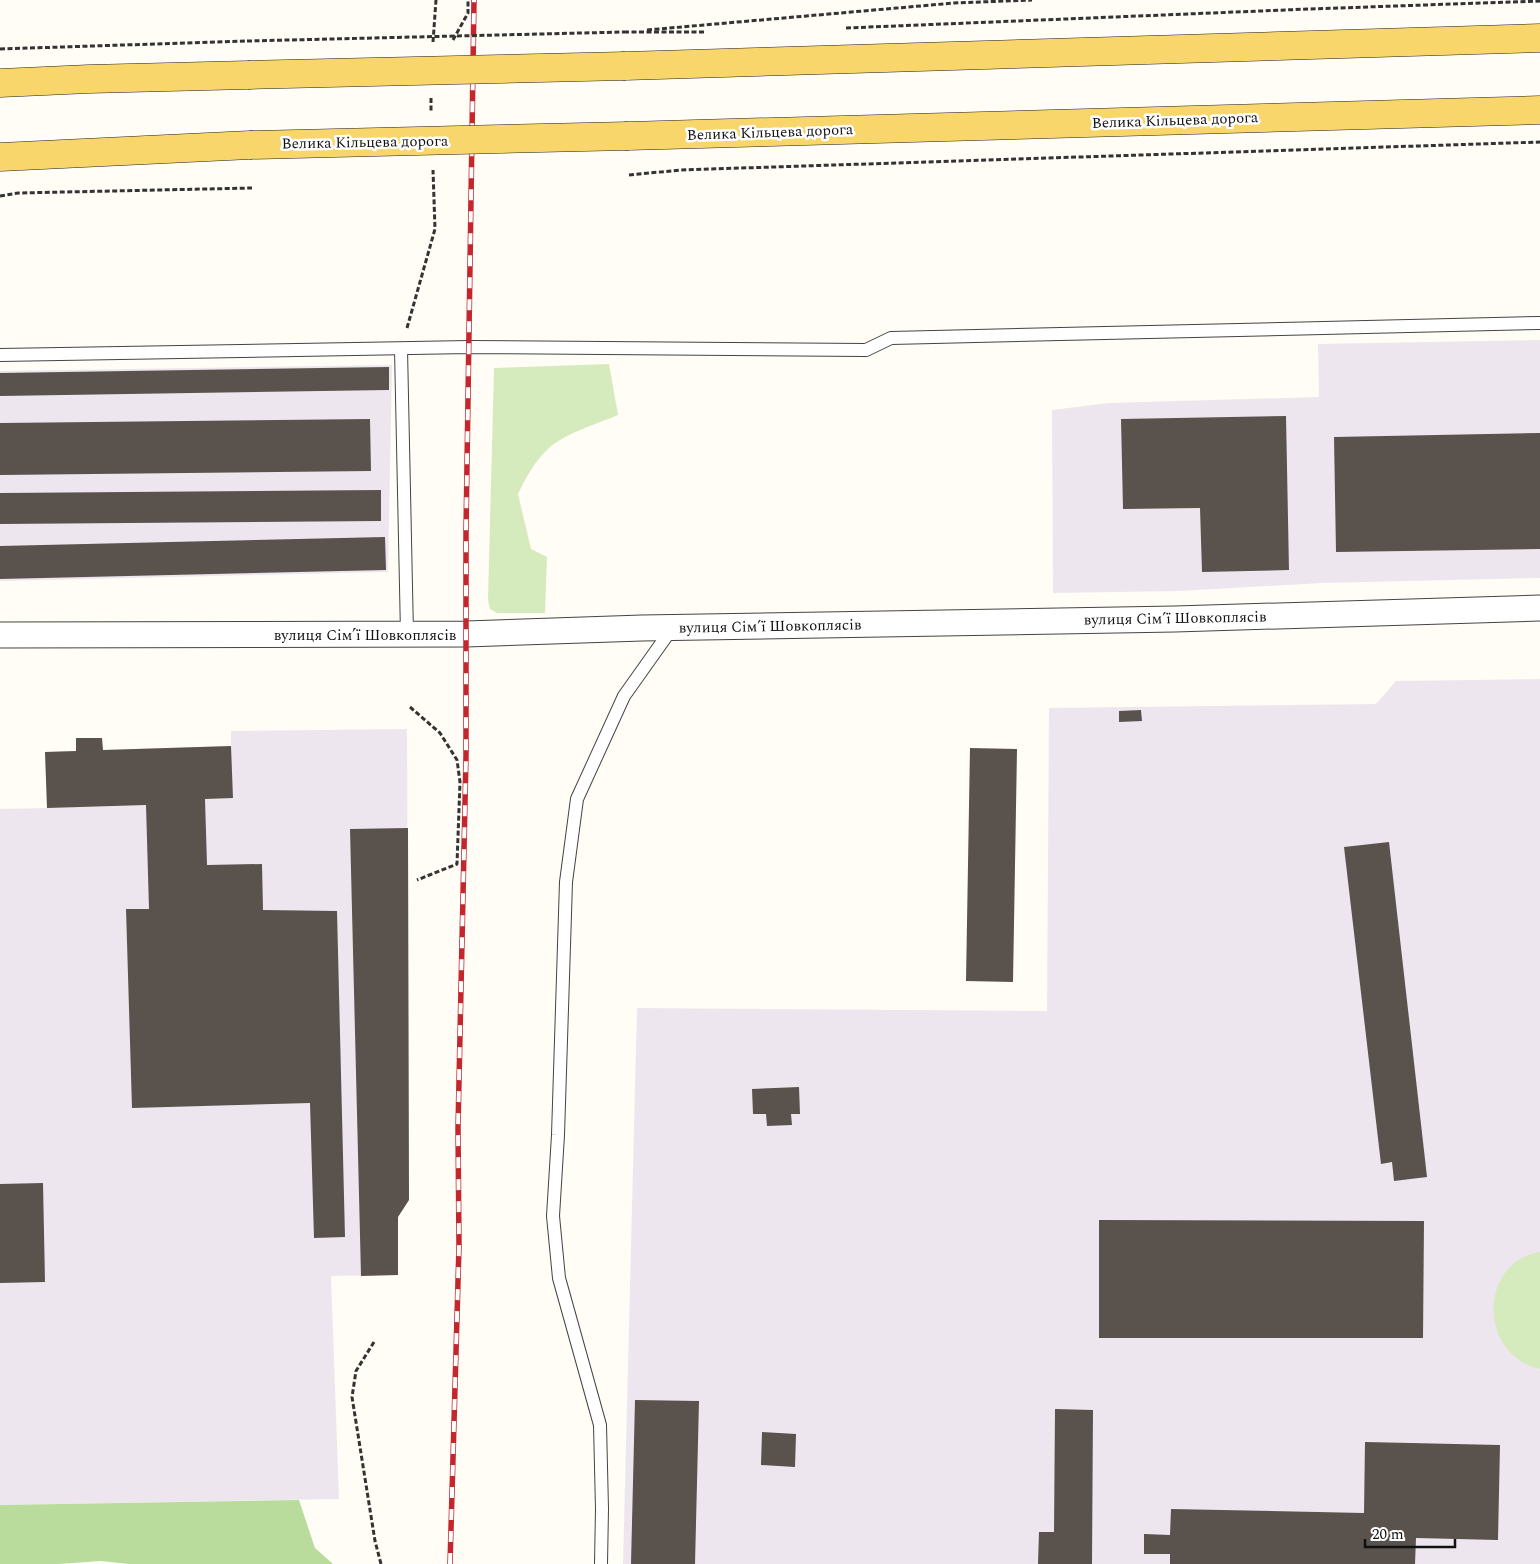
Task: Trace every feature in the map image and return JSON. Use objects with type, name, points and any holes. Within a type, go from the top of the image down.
[{"type":"main road","points":[[0,83],[1540,38]]},
{"type":"main road","name":"Велика Кільцева дорога","points":[[0,157],[250,145],[1540,110]]},
{"type":"street","name":"вулиця Сімʼї Шовкоплясів","points":[[0,635],[466,634],[673,628],[1175,619],[1540,608]]},
{"type":"lane","points":[[0,355],[469,347],[866,350],[892,338],[1540,323]]},
{"type":"lane","points":[[401,349],[407,634]]},
{"type":"lane","points":[[601,1564],[600,1425],[559,1278],[553,1216],[566,882],[577,799],[624,696],[673,628]]},
{"type":"path","points":[[433,45],[436,0]]},
{"type":"path","points":[[624,32],[945,4],[1032,0]]},
{"type":"path","points":[[836,28],[1540,1]]},
{"type":"path","points":[[0,48],[624,32],[710,32]]},
{"type":"path","points":[[431,90],[432,120]]},
{"type":"path","points":[[629,175],[691,169],[1540,142]]},
{"type":"path","points":[[401,349],[435,229],[433,169]]},
{"type":"path","points":[[0,196],[18,193],[252,188]]},
{"type":"path","points":[[410,707],[440,733],[457,760],[460,782],[457,864],[417,880]]},
{"type":"path","points":[[374,1342],[356,1371],[352,1397],[375,1541],[381,1564]]},
{"type":"shaded area","points":[[1540,340],[1540,578],[1322,583],[1180,591],[1053,593],[1052,410],[1109,403],[1319,397],[1318,344]]},
{"type":"shaded area","points":[[392,365],[388,572],[0,581],[0,371]]},
{"type":"shaded area","points":[[1540,679],[1540,1564],[623,1564],[637,1008],[1047,1011],[1049,708],[1376,704],[1396,681]]},
{"type":"shaded area","points":[[407,729],[409,1200],[398,1217],[398,1275],[331,1276],[339,1499],[0,1505],[0,809],[47,808],[45,752],[76,751],[76,738],[102,738],[103,750],[231,746],[231,731]]},
{"type":"green space","points":[[609,364],[618,415],[555,443],[535,464],[518,494],[531,549],[547,557],[545,613],[497,613],[490,609],[488,600],[494,368]]},
{"type":"green space","points":[[1540,1252],[1540,1369],[1519,1360],[1505,1346],[1496,1328],[1494,1309],[1497,1289],[1505,1272],[1520,1259]]},
{"type":"green space","points":[[299,1500],[315,1548],[333,1564],[129,1564],[101,1561],[59,1564],[0,1564],[0,1505]]},
{"type":"building","points":[[389,367],[389,390],[0,396],[0,373]]},
{"type":"building","points":[[1286,416],[1289,570],[1202,572],[1200,508],[1123,509],[1121,419]]},
{"type":"building","points":[[370,419],[371,471],[0,475],[0,423]]},
{"type":"building","points":[[1540,433],[1540,549],[1336,552],[1334,437]]},
{"type":"building","points":[[381,490],[381,521],[0,524],[0,493]]},
{"type":"building","points":[[385,537],[386,570],[0,579],[0,546]]},
{"type":"building","points":[[1141,710],[1142,721],[1119,722],[1119,711]]},
{"type":"building","points":[[76,738],[102,738],[103,750],[231,746],[233,798],[205,799],[207,865],[262,864],[263,910],[337,911],[345,1237],[314,1238],[310,1103],[132,1108],[126,909],[149,909],[146,805],[47,808],[45,752],[76,751]]},
{"type":"building","points":[[970,748],[1017,749],[1013,982],[966,981]]},
{"type":"building","points":[[408,828],[409,1200],[398,1217],[398,1275],[361,1276],[350,829]]},
{"type":"building","points":[[1389,842],[1427,1177],[1394,1181],[1392,1162],[1381,1164],[1344,847]]},
{"type":"building","points":[[799,1087],[800,1114],[791,1114],[792,1125],[767,1126],[766,1114],[753,1114],[752,1089]]},
{"type":"building","points":[[43,1183],[45,1282],[0,1283],[0,1184]]},
{"type":"building","points":[[1099,1220],[1424,1221],[1423,1338],[1099,1338]]},
{"type":"building","points":[[635,1400],[699,1401],[695,1564],[631,1564]]},
{"type":"building","points":[[1055,1409],[1093,1410],[1092,1564],[1038,1564],[1039,1532],[1054,1532]]},
{"type":"building","points":[[762,1432],[796,1434],[795,1467],[761,1465]]},
{"type":"building","points":[[1365,1442],[1500,1445],[1498,1540],[1416,1538],[1415,1564],[1170,1564],[1170,1554],[1144,1554],[1144,1534],[1170,1535],[1171,1509],[1364,1513]]},
{"type":"railway","points":[[450,1564],[459,1246],[458,1128],[466,756],[466,531],[474,0]]}]
